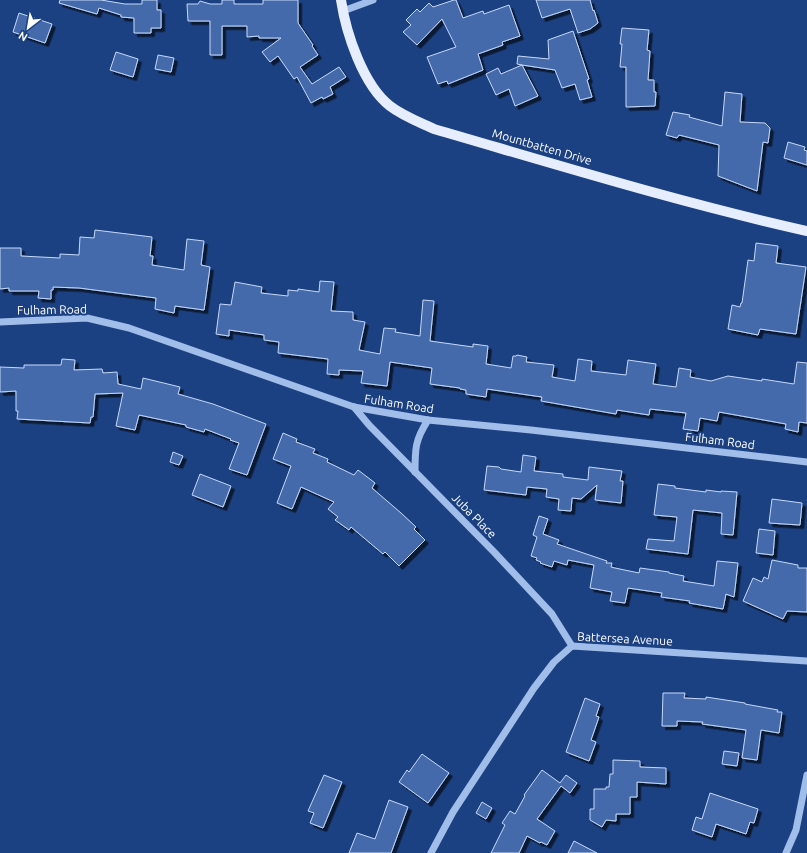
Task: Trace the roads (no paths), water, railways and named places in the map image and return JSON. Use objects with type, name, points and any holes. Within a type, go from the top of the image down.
[{"type":"main road","name":"Mountbatten Drive","points":[[341,0],[342,10],[353,50],[364,73],[379,96],[391,106],[418,122],[434,129],[647,191],[743,217],[807,231]]},
{"type":"street","points":[[342,10],[374,0]]},
{"type":"street","name":"Fulham Road","points":[[0,322],[87,318],[129,328],[354,407],[428,420],[532,430],[807,462]]},
{"type":"street","name":"Juba Place","points":[[354,407],[369,425],[495,553],[552,614],[572,646]]},
{"type":"street","points":[[415,472],[415,450],[417,439],[428,420]]},
{"type":"street","name":"Battersea Avenue","points":[[431,853],[453,812],[534,688],[554,662],[572,646],[807,661]]},
{"type":"street","points":[[786,853],[796,830],[807,775]]}]
